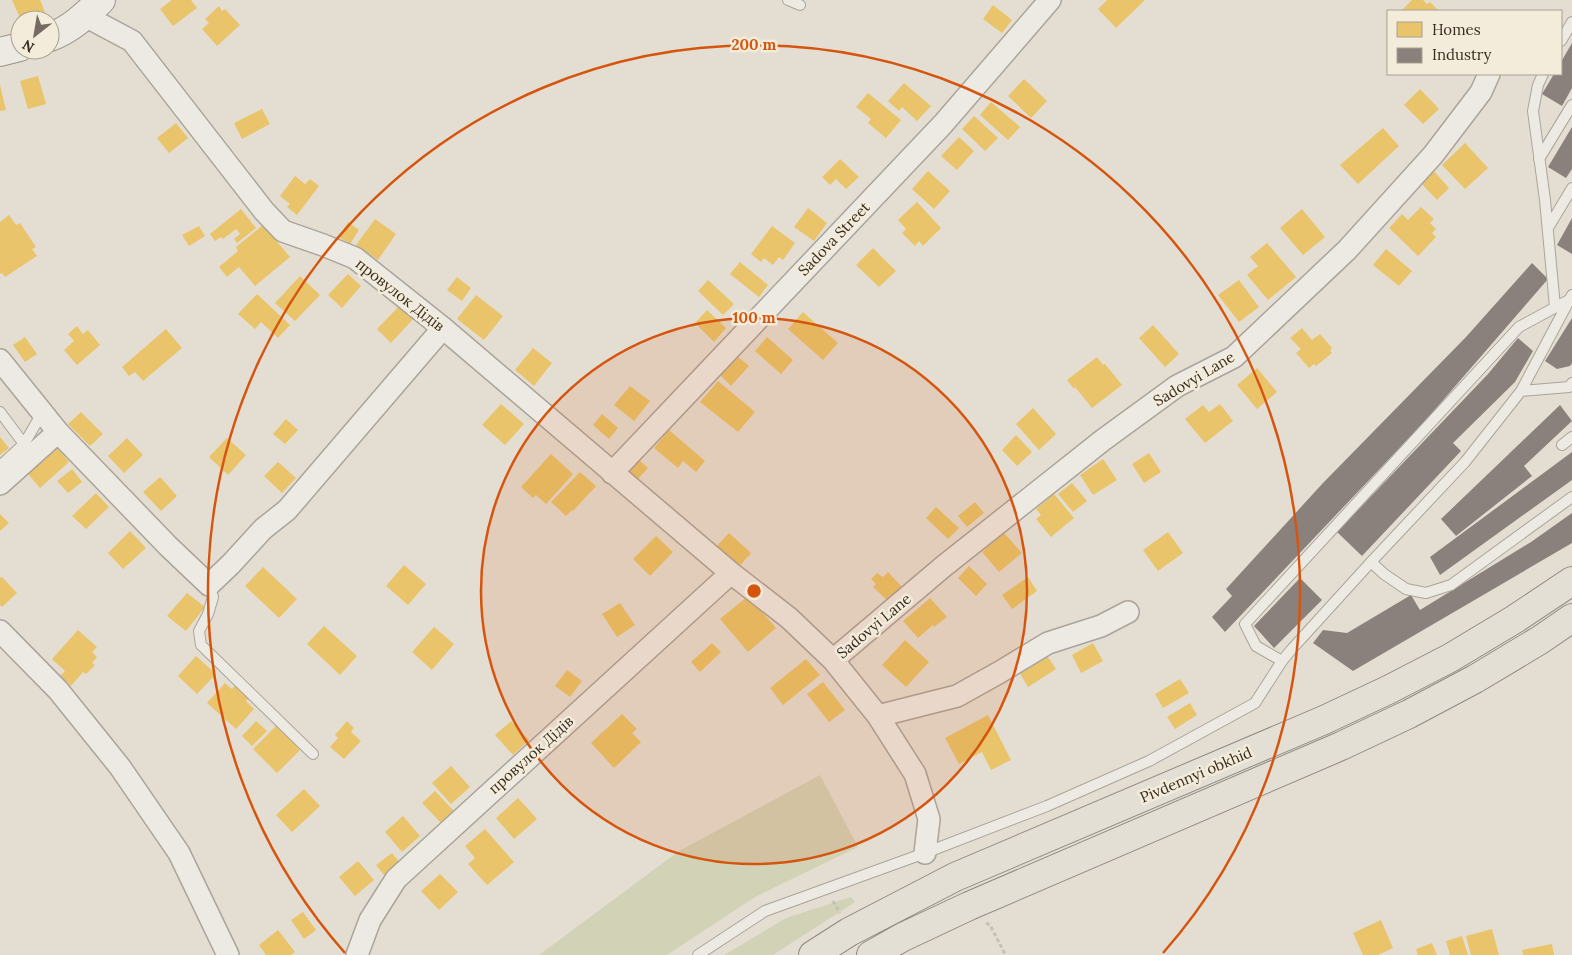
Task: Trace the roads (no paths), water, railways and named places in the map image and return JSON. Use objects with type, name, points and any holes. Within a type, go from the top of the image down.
[{"type":"main road","name":"Pivdennyi obkhid","points":[[813,955],[850,932],[955,877],[1324,720],[1388,690],[1450,658],[1572,582]]},
{"type":"main road","name":"Pivdennyi obkhid","points":[[871,955],[969,906],[1341,746],[1400,718],[1475,679],[1540,640],[1572,618]]},
{"type":"street","name":"Sadova Street","points":[[612,473],[943,124],[1050,0]]},
{"type":"street","name":"провулок Дідів","points":[[93,8],[132,41],[264,211],[282,231],[355,258],[444,328],[612,473],[731,573],[789,618],[833,660],[878,716],[915,774],[929,819],[925,853]]},
{"type":"street","points":[[60,32],[93,8]]},
{"type":"street","name":"Sadovyi Lane","points":[[833,660],[944,566],[1103,440],[1177,386],[1234,357],[1347,250],[1426,162],[1481,92],[1489,75]]},
{"type":"street","points":[[0,360],[58,432],[168,546],[209,585],[263,529],[287,510],[444,328]]},
{"type":"street","points":[[0,484],[58,432]]},
{"type":"street","name":"провулок Дідів","points":[[357,955],[370,920],[396,878],[731,573]]},
{"type":"street","points":[[878,716],[957,696],[1048,643],[1101,626],[1128,612]]},
{"type":"street","points":[[0,631],[58,690],[120,767],[179,853],[228,955]]},
{"type":"lane","points":[[788,0],[800,5]]},
{"type":"lane","points":[[1562,39],[1572,22]]},
{"type":"lane","points":[[1543,75],[1538,85],[1532,111],[1548,228],[1555,307]]},
{"type":"lane","points":[[1539,159],[1572,105]]},
{"type":"lane","points":[[1548,228],[1572,188]]},
{"type":"lane","points":[[1282,661],[1256,646],[1245,624],[1520,327],[1571,297]]},
{"type":"lane","points":[[698,955],[765,911],[827,890],[1047,806],[1149,761],[1255,703],[1282,661],[1371,562],[1465,462],[1521,391],[1571,297]]},
{"type":"lane","points":[[1521,391],[1571,386]]},
{"type":"lane","points":[[0,412],[24,444]]},
{"type":"lane","points":[[0,466],[24,444],[44,413]]},
{"type":"lane","points":[[1562,445],[1572,437]]},
{"type":"lane","points":[[1371,562],[1384,574],[1406,589],[1426,592],[1451,585],[1572,497]]},
{"type":"lane","points":[[209,585],[213,597],[208,614],[199,632],[201,645],[313,754]]}]
